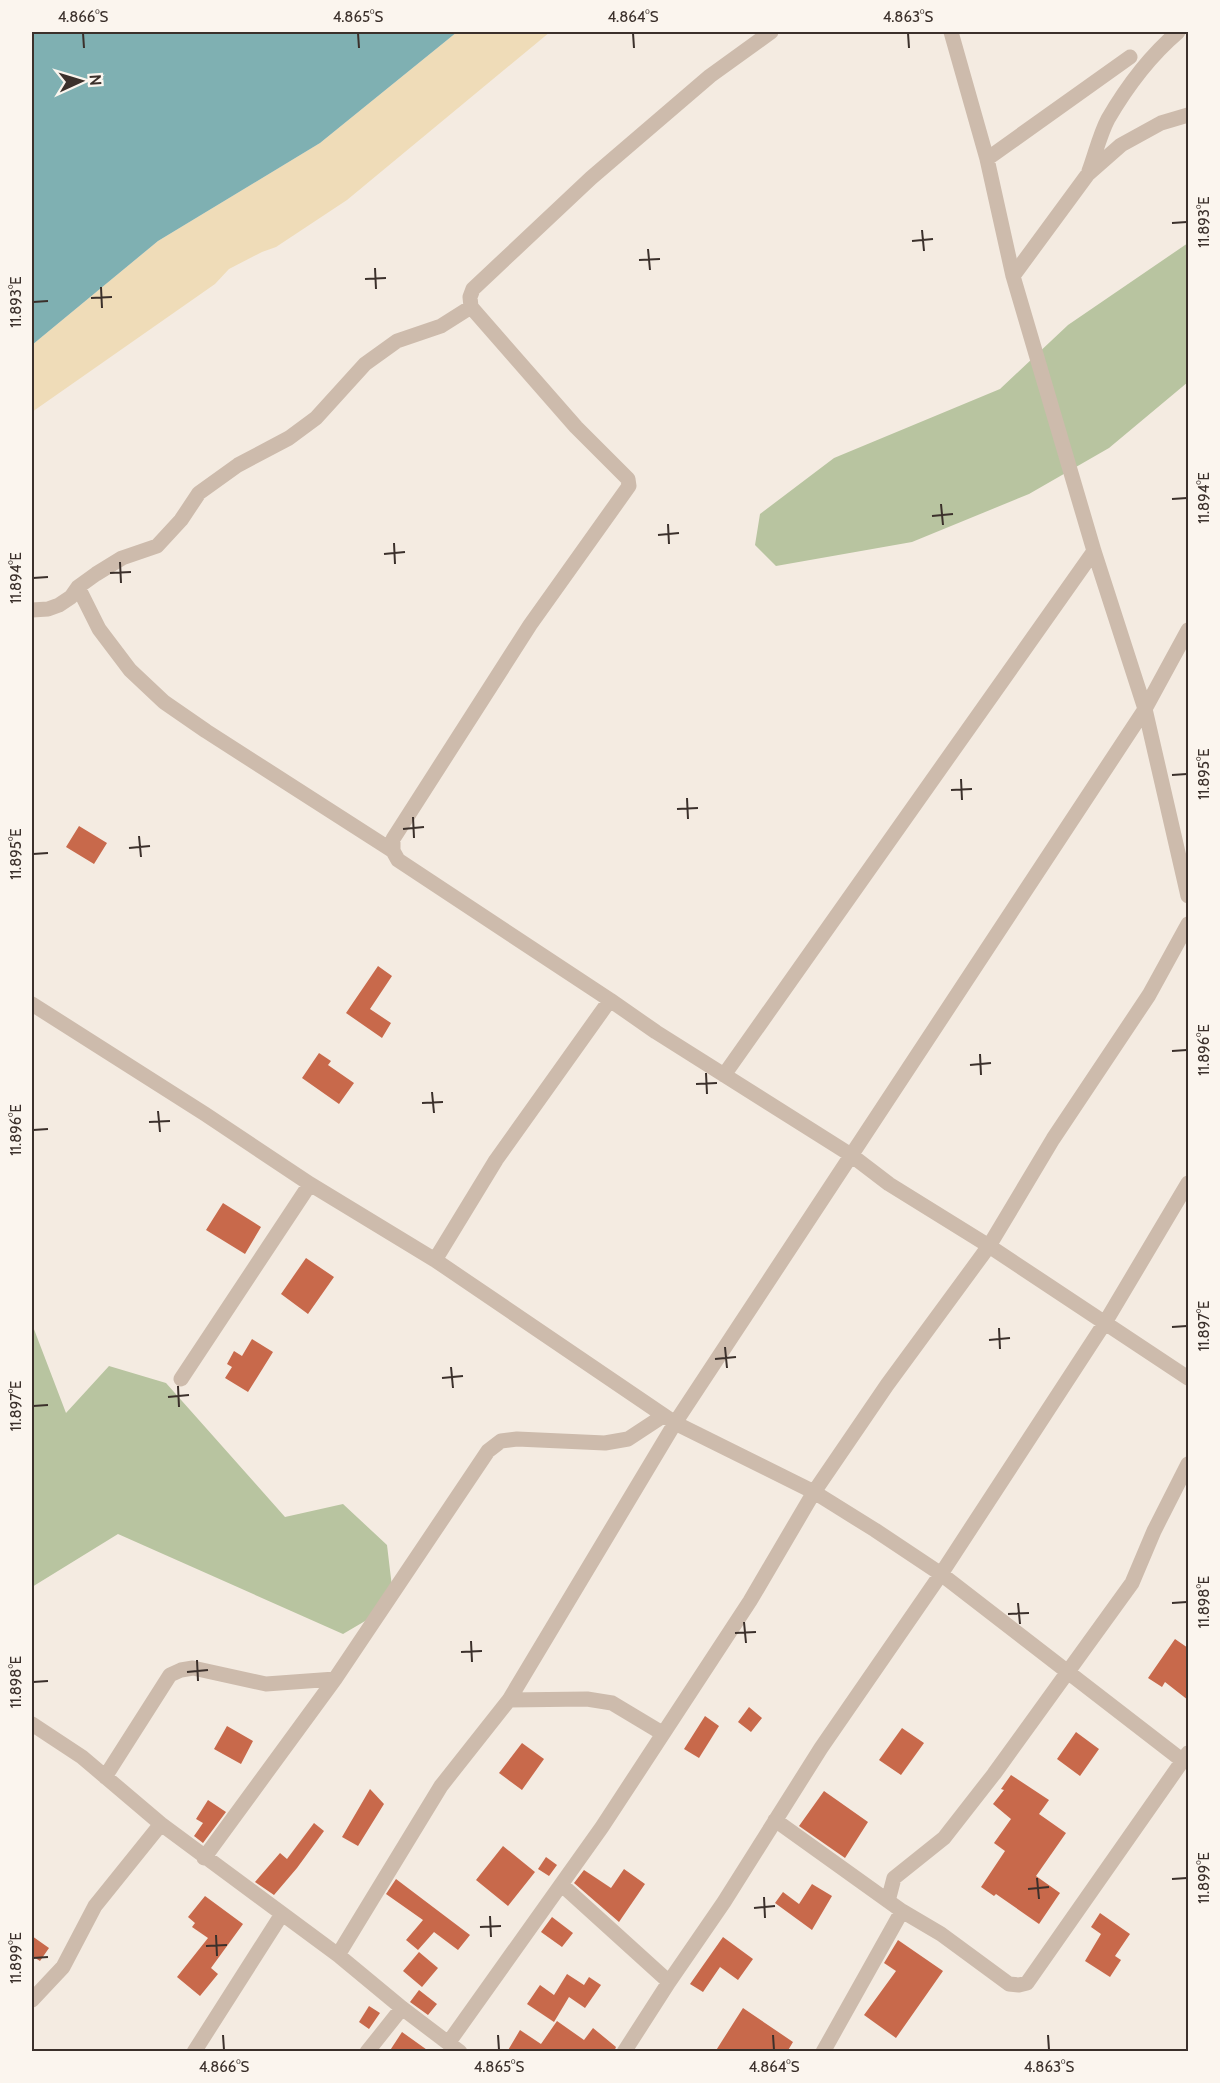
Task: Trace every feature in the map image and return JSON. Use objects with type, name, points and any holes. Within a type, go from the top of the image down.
[{"type":"street","points":[[393,851],[393,839],[530,625],[629,486],[628,479],[576,427],[471,307],[470,297],[473,288],[591,178],[710,76],[771,32]]},
{"type":"street","points":[[951,32],[987,159],[1013,276],[1094,551],[1145,709],[1188,896]]},
{"type":"street","points":[[1088,174],[1107,120],[1163,44],[1178,32]]},
{"type":"street","points":[[987,159],[1130,57]]},
{"type":"street","points":[[1013,276],[1088,174],[1121,145],[1161,123],[1188,115]]},
{"type":"street","points":[[32,610],[48,609],[59,605],[71,597],[78,587],[122,558],[157,546],[181,520],[199,493],[238,465],[289,438],[316,418],[365,364],[397,341],[441,326],[471,307]]},
{"type":"street","points":[[724,1075],[1094,551]]},
{"type":"street","points":[[78,587],[99,629],[130,670],[164,702],[393,851],[398,860],[656,1032],[851,1155],[889,1184],[989,1246],[1188,1378]]},
{"type":"street","points":[[338,1955],[441,1786],[508,1700],[669,1419],[851,1155],[1145,709],[1188,630]]},
{"type":"street","points":[[32,1724],[82,1757],[204,1858],[338,1955],[402,2008],[455,2047],[528,1930],[602,1827],[750,1601],[814,1492],[887,1385],[989,1246],[1053,1139],[1149,995],[1188,924]]},
{"type":"street","points":[[435,1260],[496,1160],[610,1000]]},
{"type":"street","points":[[32,1004],[310,1184],[435,1260],[669,1419],[814,1492],[940,1575],[1186,1757],[1028,1983],[1019,1985],[1009,1984],[941,1934],[902,1911],[775,1820]]},
{"type":"street","points":[[624,2052],[867,1680],[940,1575],[1106,1322],[1188,1183]]},
{"type":"street","points":[[181,1379],[310,1184]]},
{"type":"street","points":[[204,1858],[335,1679],[488,1451],[501,1441],[517,1439],[605,1443],[628,1439],[669,1419]]},
{"type":"street","points":[[888,1900],[894,1878],[944,1838],[994,1774],[1132,1583],[1154,1531],[1188,1464]]},
{"type":"street","points":[[105,1777],[170,1675],[181,1670],[193,1668],[266,1684],[335,1679]]},
{"type":"street","points":[[508,1700],[587,1699],[612,1703],[662,1733]]},
{"type":"street","points":[[32,2000],[63,1967],[95,1906],[161,1824]]},
{"type":"street","points":[[562,1885],[669,1982]]},
{"type":"street","points":[[823,2052],[902,1911]]},
{"type":"street","points":[[194,2052],[282,1914]]},
{"type":"street","points":[[368,2052],[402,2008]]},
{"type":"green space","points":[[1188,243],[1188,382],[1109,448],[1029,494],[912,542],[776,566],[755,545],[760,514],[834,458],[1000,389],[1068,325]]},
{"type":"green space","points":[[32,1324],[66,1413],[109,1366],[166,1383],[285,1517],[343,1504],[387,1545],[394,1604],[343,1634],[118,1534],[32,1587]]},
{"type":"sand","points":[[457,32],[550,32],[347,200],[276,247],[229,269],[215,284],[32,412],[32,345],[158,241],[320,143]]},
{"type":"water","points":[[32,32],[457,32],[320,143],[158,241],[32,345]]},
{"type":"building","points":[[79,826],[107,843],[94,864],[66,847]]},
{"type":"building","points":[[378,966],[392,976],[370,1009],[391,1023],[382,1038],[346,1013]]},
{"type":"building","points":[[319,1053],[331,1061],[328,1065],[354,1083],[339,1104],[302,1078]]},
{"type":"building","points":[[223,1203],[261,1227],[245,1254],[206,1230]]},
{"type":"building","points":[[306,1258],[334,1277],[308,1314],[281,1294]]},
{"type":"building","points":[[252,1339],[273,1352],[248,1392],[225,1378],[232,1367],[227,1364],[234,1351],[242,1356]]},
{"type":"building","points":[[1175,1639],[1188,1648],[1188,1700],[1165,1682],[1162,1687],[1148,1678]]},
{"type":"building","points":[[749,1707],[762,1718],[751,1732],[738,1722]]},
{"type":"building","points":[[705,1716],[719,1726],[699,1758],[684,1749]]},
{"type":"building","points":[[227,1726],[253,1741],[241,1764],[214,1749]]},
{"type":"building","points":[[902,1728],[924,1743],[901,1775],[879,1760]]},
{"type":"building","points":[[1076,1732],[1099,1749],[1080,1776],[1057,1759]]},
{"type":"building","points":[[522,1743],[544,1759],[522,1790],[499,1773]]},
{"type":"building","points":[[1011,1775],[1049,1800],[1039,1814],[1066,1833],[1036,1876],[1060,1893],[1039,1924],[996,1894],[994,1896],[981,1887],[1005,1851],[994,1843],[1011,1819],[993,1804],[1004,1790],[1001,1789]]},
{"type":"building","points":[[370,1789],[384,1804],[358,1846],[342,1837]]},
{"type":"building","points":[[824,1791],[868,1822],[845,1858],[799,1826]]},
{"type":"building","points":[[208,1800],[226,1812],[203,1843],[194,1836],[203,1823],[196,1819]]},
{"type":"building","points":[[314,1823],[324,1831],[274,1895],[255,1882],[280,1853],[287,1859]]},
{"type":"building","points":[[503,1846],[535,1872],[508,1906],[476,1880]]},
{"type":"building","points":[[546,1857],[557,1865],[549,1876],[538,1869]]},
{"type":"building","points":[[624,1869],[645,1884],[619,1922],[574,1883],[584,1870],[611,1888]]},
{"type":"building","points":[[396,1879],[470,1935],[458,1950],[434,1932],[418,1950],[406,1940],[423,1920],[386,1894]]},
{"type":"building","points":[[812,1884],[832,1896],[812,1930],[775,1903],[783,1892],[799,1904]]},
{"type":"building","points":[[205,1896],[243,1924],[211,1968],[218,1974],[200,1996],[177,1977],[208,1938],[192,1927],[195,1923],[188,1917]]},
{"type":"building","points":[[1100,1913],[1130,1934],[1115,1956],[1121,1960],[1110,1977],[1085,1961],[1101,1934],[1091,1927]]},
{"type":"building","points":[[552,1917],[573,1933],[562,1947],[541,1932]]},
{"type":"building","points":[[32,1936],[49,1948],[40,1961],[32,1956]]},
{"type":"building","points":[[723,1937],[753,1959],[738,1980],[720,1967],[703,1992],[690,1984]]},
{"type":"building","points":[[898,1940],[943,1971],[896,2038],[864,2015],[896,1971],[884,1963]]},
{"type":"building","points":[[419,1952],[438,1968],[422,1987],[403,1971]]},
{"type":"building","points":[[567,1974],[584,1985],[589,1977],[601,1985],[585,2008],[569,1997],[554,2022],[527,2004],[540,1985],[554,1995]]},
{"type":"building","points":[[419,1990],[437,2004],[428,2015],[410,2002]]},
{"type":"building","points":[[369,2006],[380,2013],[369,2029],[359,2022]]},
{"type":"building","points":[[743,2008],[793,2042],[787,2052],[715,2052]]},
{"type":"building","points":[[557,2021],[584,2040],[593,2028],[616,2047],[614,2052],[507,2052],[520,2030],[541,2044]]},
{"type":"building","points":[[402,2032],[430,2052],[389,2052]]}]
